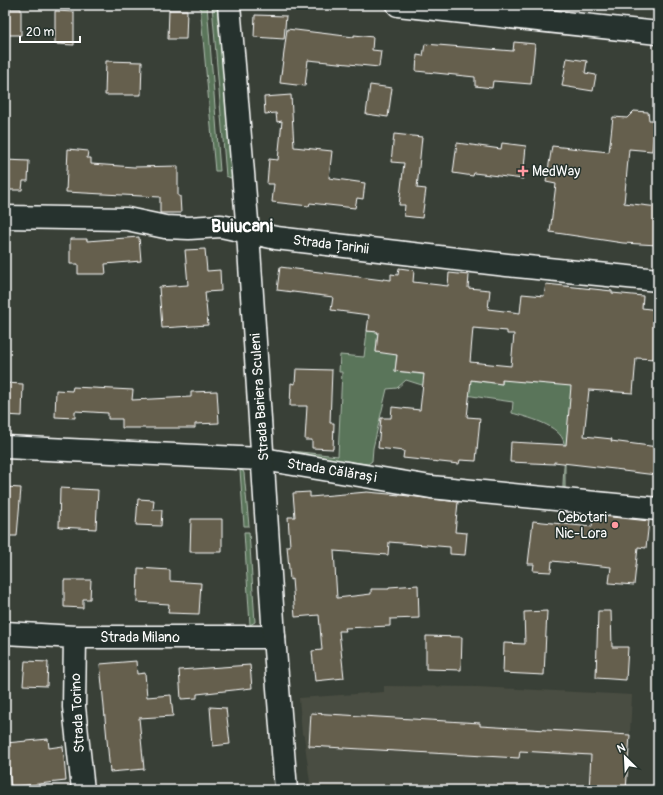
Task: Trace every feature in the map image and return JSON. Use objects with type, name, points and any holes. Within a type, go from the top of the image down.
[{"type":"street","name":"Strada Bariera Sculeni","points":[[229,5],[248,233],[274,637],[286,790]]},
{"type":"street","points":[[398,5],[658,33]]},
{"type":"street","name":"Strada Țarinii","points":[[5,217],[127,219],[165,227],[189,228],[221,226],[276,238],[658,280]]},
{"type":"street","name":"Strada Călărași","points":[[5,447],[263,459],[431,487],[658,509]]},
{"type":"street","name":"Strada Milano","points":[[5,633],[75,637],[274,637]]},
{"type":"street","name":"Strada Torino","points":[[75,637],[74,707],[83,790]]},
{"type":"shaded area","points":[[384,686],[477,687],[632,695],[627,790],[311,790],[304,736],[302,734],[299,698],[384,692]]},
{"type":"green space","points":[[200,5],[207,5],[220,171],[215,171]]},
{"type":"green space","points":[[212,5],[217,5],[233,179],[226,176]]},
{"type":"green space","points":[[367,331],[378,332],[376,352],[397,353],[395,371],[502,384],[504,371],[517,381],[567,385],[577,380],[570,403],[565,466],[565,488],[567,490],[563,490],[565,453],[564,443],[557,431],[542,423],[512,413],[513,402],[445,391],[406,380],[397,388],[387,389],[373,448],[372,461],[368,464],[293,454],[291,451],[338,456],[342,372],[339,372],[340,355],[364,357]]},
{"type":"green space","points":[[240,470],[244,473],[249,526],[244,526]]},
{"type":"green space","points":[[244,532],[249,532],[255,622],[250,625]]},
{"type":"building","points":[[5,9],[21,9],[21,35],[5,35]]},
{"type":"building","points":[[169,10],[187,10],[186,39],[168,39]]},
{"type":"building","points":[[55,11],[74,12],[74,45],[55,44]]},
{"type":"building","points":[[255,15],[286,16],[284,39],[254,37]]},
{"type":"building","points":[[287,29],[354,37],[354,35],[373,37],[372,50],[381,51],[379,67],[308,60],[305,86],[280,83]]},
{"type":"building","points":[[514,42],[535,44],[531,84],[493,81],[492,88],[475,86],[475,77],[416,71],[417,55],[423,56],[425,44],[513,51]]},
{"type":"building","points":[[567,58],[587,61],[585,73],[596,75],[593,91],[562,86]]},
{"type":"building","points":[[106,61],[142,62],[141,95],[105,95]]},
{"type":"building","points":[[370,85],[392,88],[388,117],[366,114]]},
{"type":"building","points":[[291,95],[294,147],[332,151],[329,178],[365,183],[363,199],[357,198],[355,208],[310,203],[309,206],[272,202],[274,184],[267,184],[269,159],[278,160],[282,121],[277,122],[276,113],[265,114],[264,97]]},
{"type":"building","points":[[634,111],[648,112],[649,120],[656,120],[652,151],[629,149],[624,203],[658,207],[658,245],[623,243],[550,232],[556,184],[546,182],[552,146],[609,152],[613,117],[627,118]]},
{"type":"building","points":[[394,134],[422,137],[417,188],[426,189],[422,218],[404,216],[405,205],[399,205],[404,163],[391,162]]},
{"type":"building","points":[[457,143],[501,149],[502,143],[526,146],[523,179],[474,173],[473,176],[453,173]]},
{"type":"building","points":[[68,149],[88,151],[87,158],[91,158],[91,164],[134,167],[178,166],[178,196],[180,196],[181,213],[160,213],[160,197],[66,192]]},
{"type":"building","points":[[5,160],[29,161],[28,181],[23,181],[22,190],[5,190]]},
{"type":"building","points":[[139,237],[141,261],[105,264],[106,274],[78,274],[78,264],[70,264],[70,239],[87,239],[87,241]]},
{"type":"building","points":[[205,249],[207,271],[220,270],[221,291],[205,292],[208,325],[162,328],[159,287],[188,285],[185,250]]},
{"type":"building","points":[[280,267],[383,280],[391,280],[391,274],[398,275],[399,268],[414,270],[413,282],[448,286],[449,273],[469,275],[468,288],[490,290],[488,309],[520,313],[522,294],[544,296],[546,284],[643,296],[642,308],[658,310],[656,359],[636,358],[633,393],[589,390],[584,436],[658,447],[656,475],[554,462],[554,464],[510,462],[511,442],[566,445],[571,386],[502,380],[502,384],[471,380],[467,417],[480,418],[476,461],[460,460],[459,464],[403,458],[404,451],[378,448],[381,418],[391,418],[392,407],[420,410],[424,374],[395,371],[397,355],[376,352],[378,332],[367,331],[369,315],[331,310],[333,297],[277,290]],"holes":[[[473,328],[507,331],[507,334],[514,334],[511,366],[470,362]]]},
{"type":"building","points":[[296,369],[332,370],[330,423],[334,423],[333,449],[312,448],[312,440],[305,440],[307,406],[290,406],[291,383],[295,384]]},
{"type":"building","points":[[5,383],[23,384],[22,416],[5,415]]},
{"type":"building","points":[[73,387],[133,390],[132,400],[191,397],[191,392],[217,391],[219,423],[195,424],[195,428],[122,428],[122,419],[108,419],[108,413],[75,411],[75,418],[55,417],[56,390],[72,391]]},
{"type":"building","points":[[5,487],[21,488],[17,536],[5,536]]},
{"type":"building","points":[[60,488],[98,490],[96,529],[59,527]]},
{"type":"building","points":[[310,492],[310,497],[367,492],[458,502],[455,532],[467,533],[465,555],[450,554],[450,547],[389,542],[388,555],[334,551],[337,598],[371,594],[371,589],[389,589],[389,587],[418,585],[419,618],[390,619],[390,626],[345,628],[346,631],[339,631],[344,678],[315,681],[312,651],[322,650],[319,615],[295,617],[292,579],[290,580],[287,546],[290,546],[288,517],[295,517],[293,493]]},
{"type":"building","points":[[138,499],[154,500],[153,510],[162,510],[161,526],[136,525]]},
{"type":"building","points":[[593,515],[649,521],[646,548],[638,547],[634,585],[609,583],[611,567],[552,561],[551,572],[533,571],[534,564],[528,564],[533,521],[592,527]]},
{"type":"building","points":[[191,519],[222,519],[222,552],[190,552]]},
{"type":"building","points":[[138,568],[170,570],[170,581],[201,583],[199,614],[168,613],[169,604],[137,602]]},
{"type":"building","points":[[64,580],[91,580],[90,599],[83,599],[83,608],[64,607]]},
{"type":"building","points":[[547,611],[544,675],[503,673],[504,643],[525,644],[524,612]]},
{"type":"building","points":[[598,611],[611,611],[612,647],[628,647],[626,680],[596,678]]},
{"type":"building","points":[[426,636],[462,637],[461,670],[426,669]]},
{"type":"building","points":[[25,661],[48,662],[47,686],[23,685]]},
{"type":"building","points":[[136,661],[137,674],[145,673],[147,697],[171,695],[173,716],[139,718],[144,769],[110,772],[100,664]]},
{"type":"building","points":[[250,665],[252,688],[197,694],[197,698],[181,699],[179,670]]},
{"type":"building","points":[[210,707],[226,708],[230,744],[213,746]]},
{"type":"building","points":[[311,713],[480,723],[480,726],[630,735],[626,790],[589,790],[591,755],[520,751],[519,758],[309,746]]},
{"type":"building","points":[[48,739],[49,748],[63,746],[66,781],[11,787],[6,743]]},
{"type":"place","name":"MedWay","points":[[523,171]]},
{"type":"place","name":"Cebotari Nic-Lora","points":[[615,525]]},
{"type":"district","name":"Buiucani","points":[[242,226]]}]
